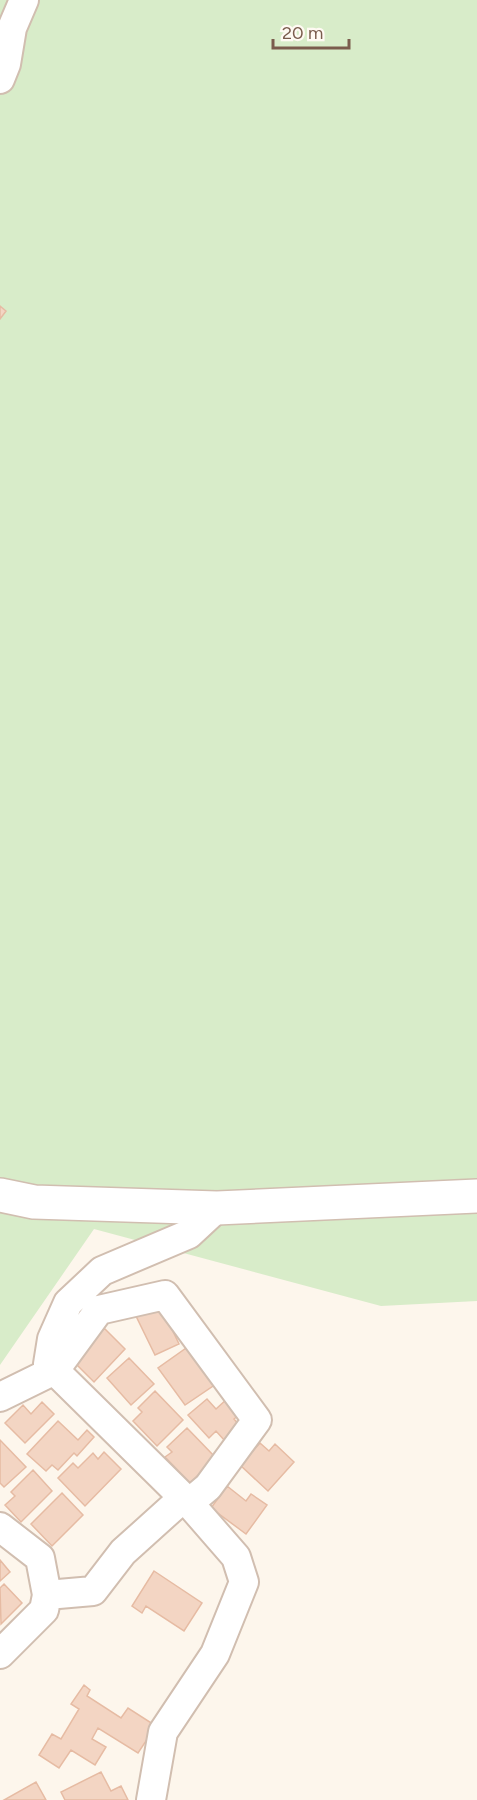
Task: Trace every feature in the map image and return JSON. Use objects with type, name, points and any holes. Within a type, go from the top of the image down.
[{"type":"street","points":[[0,79],[6,64],[12,28],[24,0]]},
{"type":"street","points":[[0,1195],[34,1202],[217,1208],[477,1196]]},
{"type":"street","points":[[151,1800],[160,1758],[162,1732],[214,1654],[244,1582],[237,1557],[186,1500],[48,1364],[52,1339],[68,1303],[102,1271],[189,1234],[217,1208]]},
{"type":"street","points":[[0,1397],[55,1370],[99,1311],[165,1295],[257,1420],[208,1487],[186,1500],[123,1552],[93,1591],[47,1595]]},
{"type":"street","points":[[0,1527],[40,1558],[47,1595],[44,1610],[0,1654]]},
{"type":"street","points":[[160,1758],[172,1800]]},
{"type":"green space","points":[[0,0],[477,0],[477,1301],[381,1306],[94,1229],[0,1365]]},
{"type":"building","points":[[0,306],[6,311],[0,319]]},
{"type":"building","points":[[159,1302],[179,1344],[155,1355],[135,1314]]},
{"type":"building","points":[[104,1328],[125,1349],[94,1382],[73,1361]]},
{"type":"building","points":[[189,1346],[216,1384],[185,1405],[158,1368]]},
{"type":"building","points":[[129,1358],[154,1384],[131,1405],[107,1378]]},
{"type":"building","points":[[155,1391],[183,1420],[157,1446],[133,1421],[142,1412],[138,1408]]},
{"type":"building","points":[[228,1398],[241,1413],[234,1419],[241,1427],[225,1441],[216,1431],[209,1438],[188,1415],[207,1399],[216,1409]]},
{"type":"building","points":[[42,1402],[54,1414],[25,1443],[5,1423],[23,1405],[31,1414]]},
{"type":"building","points":[[58,1421],[78,1440],[87,1430],[94,1437],[77,1456],[74,1453],[58,1470],[52,1465],[46,1471],[27,1454]]},
{"type":"building","points":[[187,1428],[216,1458],[190,1483],[165,1457],[172,1452],[167,1447]]},
{"type":"building","points":[[0,1440],[26,1467],[4,1487],[0,1483]]},
{"type":"building","points":[[260,1443],[269,1451],[275,1444],[294,1462],[268,1491],[240,1465]]},
{"type":"building","points":[[104,1452],[121,1469],[85,1506],[58,1478],[73,1463],[78,1468],[93,1453],[98,1459]]},
{"type":"building","points":[[33,1470],[52,1491],[21,1522],[5,1505],[15,1496],[11,1492]]},
{"type":"building","points":[[227,1486],[246,1501],[251,1494],[267,1505],[246,1534],[211,1508]]},
{"type":"building","points":[[62,1493],[83,1515],[52,1546],[31,1524]]},
{"type":"building","points":[[0,1560],[10,1572],[0,1581]]},
{"type":"building","points":[[154,1571],[202,1603],[184,1631],[146,1606],[142,1613],[132,1606]]},
{"type":"building","points":[[4,1584],[22,1603],[1,1624],[0,1588]]},
{"type":"building","points":[[84,1685],[90,1690],[87,1696],[121,1718],[128,1708],[156,1726],[138,1753],[98,1728],[92,1739],[106,1747],[95,1765],[71,1750],[59,1768],[39,1755],[52,1734],[61,1739],[79,1709],[71,1704]]},
{"type":"building","points":[[101,1772],[111,1791],[121,1786],[128,1800],[65,1800],[61,1792]]},
{"type":"building","points":[[36,1782],[46,1800],[4,1800]]}]
